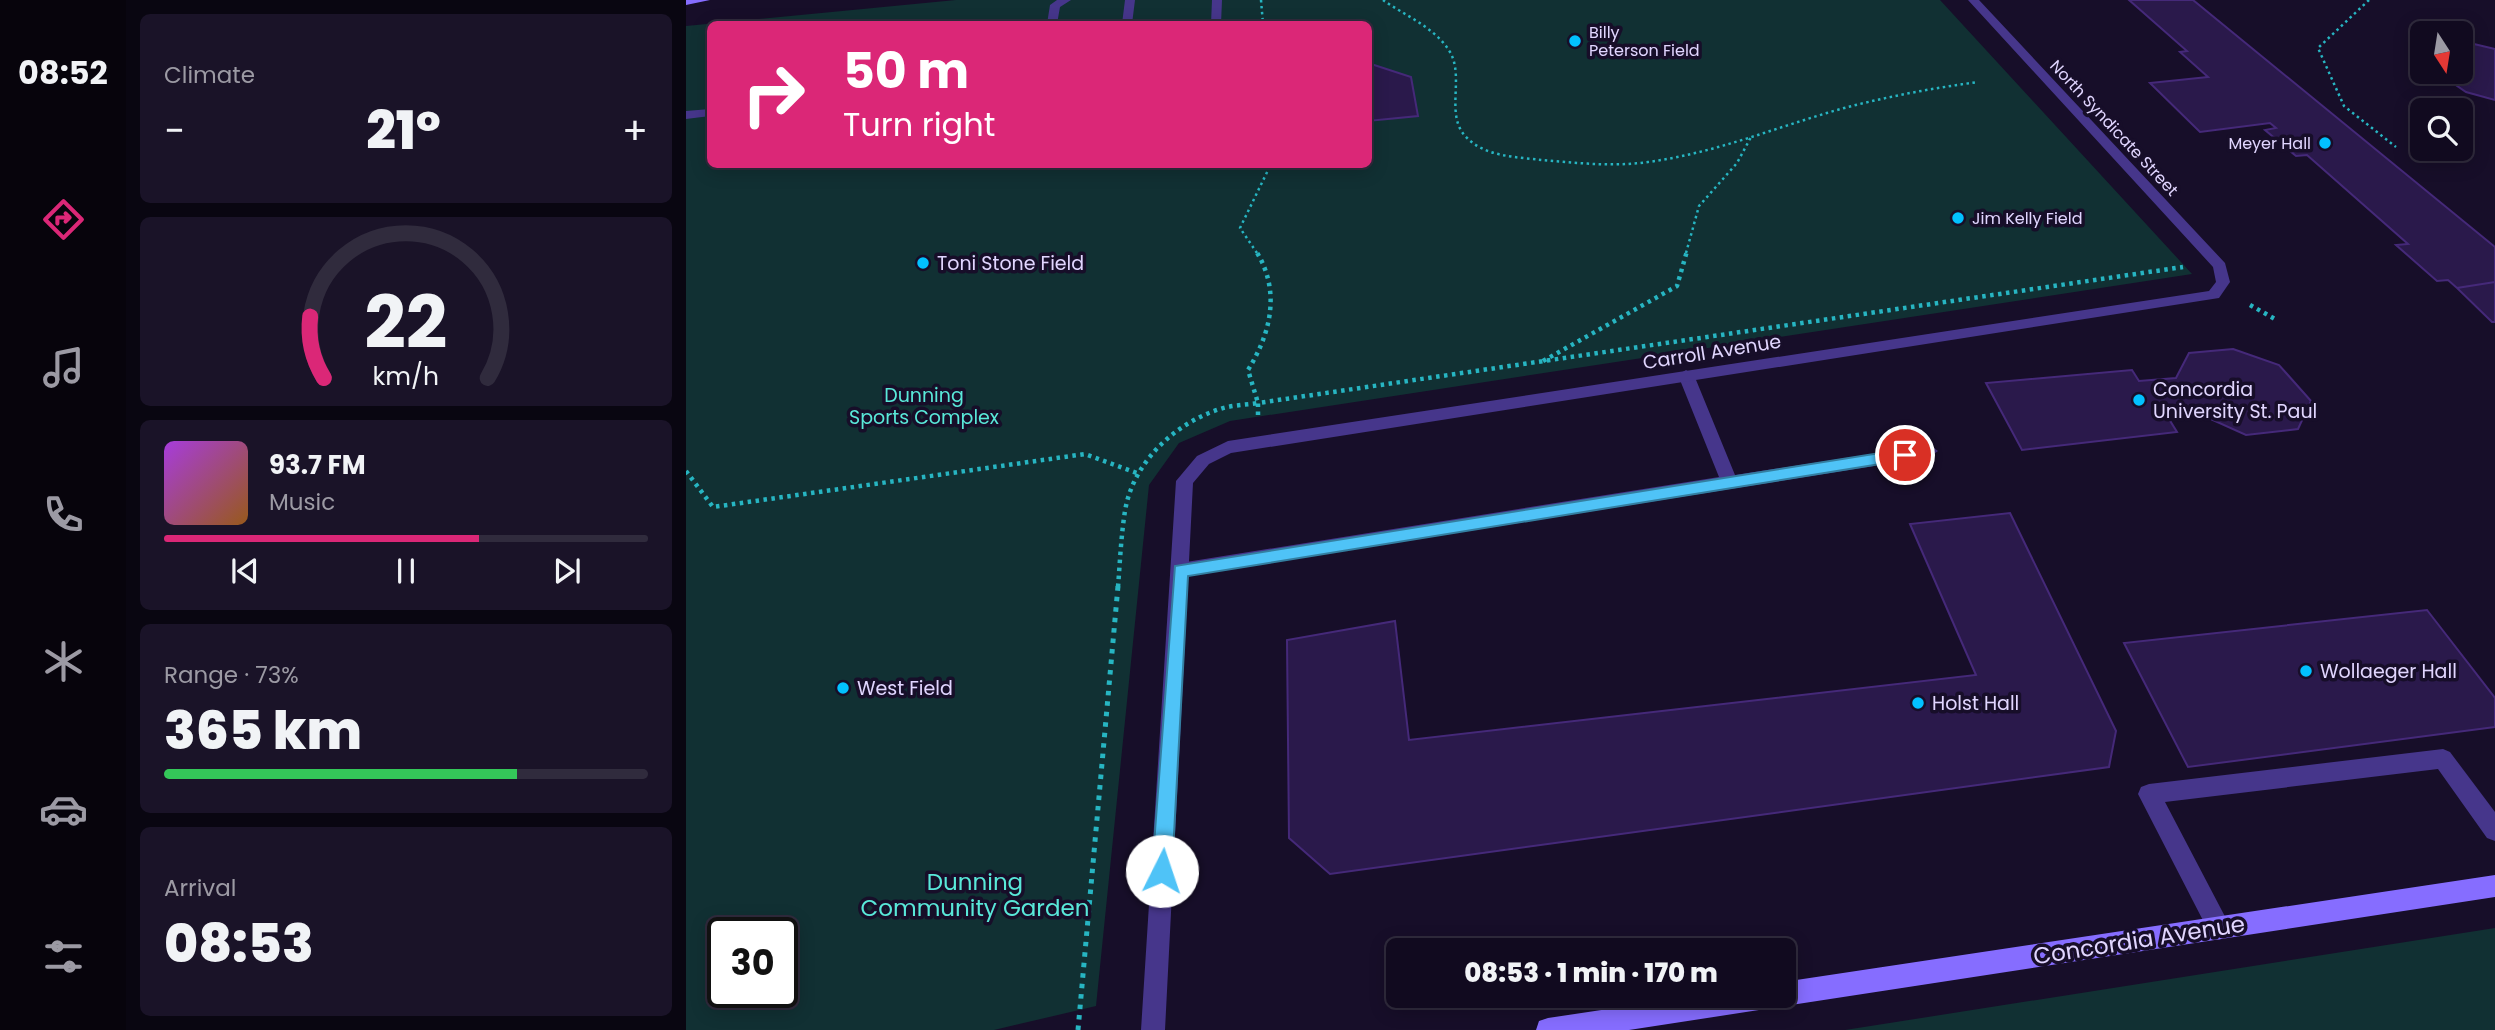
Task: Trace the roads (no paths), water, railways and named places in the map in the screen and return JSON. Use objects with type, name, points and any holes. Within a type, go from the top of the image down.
[{"type":"street","points":[[686,2],[705,0]]},
{"type":"street","points":[[1052,21],[1055,5],[1066,0]]},
{"type":"street","points":[[1127,21],[1130,0]]},
{"type":"street","points":[[1216,21],[1217,0]]},
{"type":"street","name":"North Syndicate Street","points":[[1973,0],[2220,265],[2223,282]]},
{"type":"street","points":[[686,115],[707,113]]},
{"type":"street","name":"Carroll Avenue","points":[[1180,570],[1185,481],[1203,460],[1228,447],[2214,295],[2223,282]]},
{"type":"street","points":[[1686,375],[1728,482]]},
{"type":"street","points":[[1153,1030],[1180,570],[1930,451]]},
{"type":"street","points":[[2219,928],[2149,794],[2443,759],[2495,830]]},
{"type":"street","name":"Concordia Avenue","points":[[1796,992],[2495,886]]},
{"type":"street","points":[[1548,1030],[1694,1008]]},
{"type":"place","name":"Billy Peterson Field","points":[[1575,41]]},
{"type":"place","name":"Meyer Hall","points":[[2325,143]]},
{"type":"place","name":"Jim Kelly Field","points":[[1958,218]]},
{"type":"place","name":"Toni Stone Field","points":[[923,263]]},
{"type":"place","name":"Concordia University St. Paul","points":[[2139,400]]},
{"type":"place","name":"Wollaeger Hall","points":[[2306,671]]},
{"type":"place","name":"West Field","points":[[843,688]]},
{"type":"place","name":"Holst Hall","points":[[1918,703]]},
{"type":"park label","name":"Dunning Sports Complex","points":[[924,406]]},
{"type":"park label","name":"Dunning Community Garden","points":[[975,895]]}]
